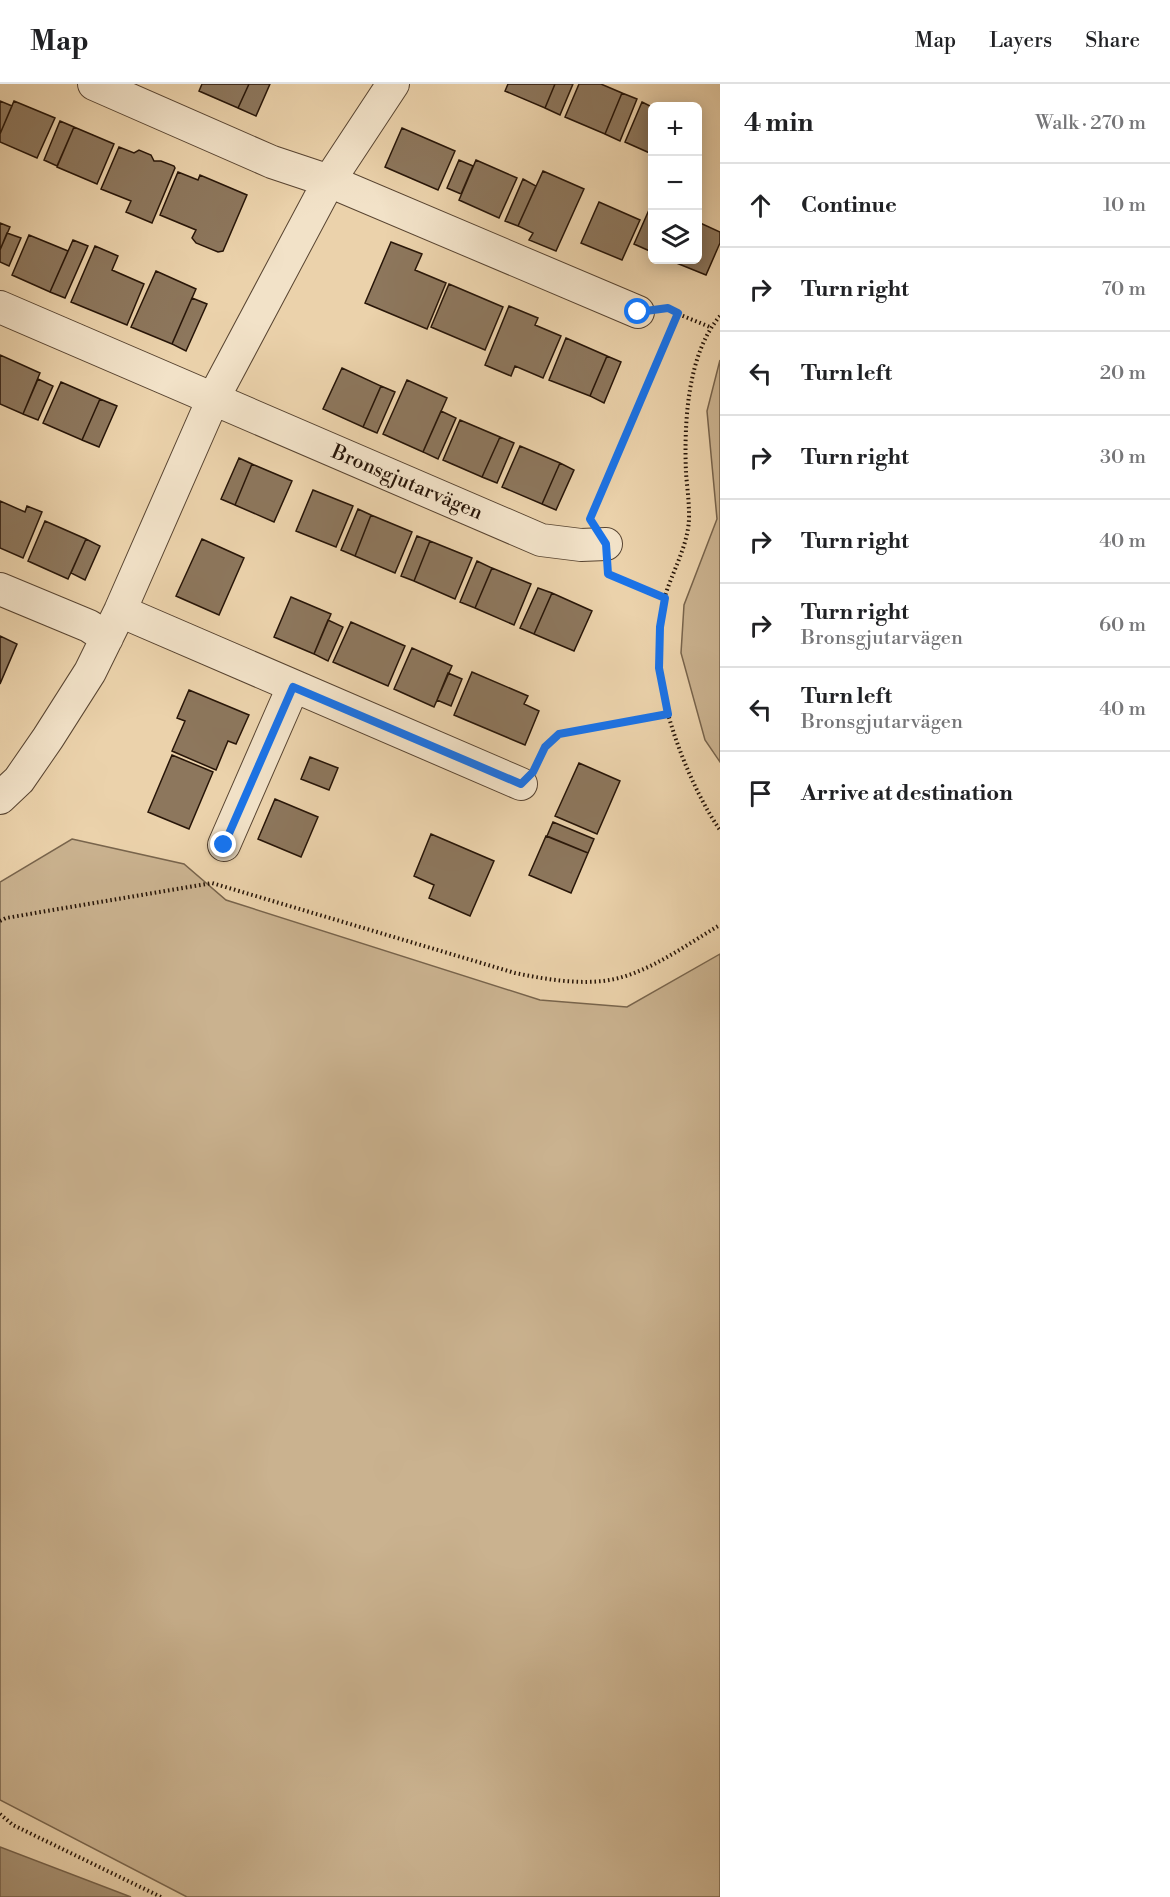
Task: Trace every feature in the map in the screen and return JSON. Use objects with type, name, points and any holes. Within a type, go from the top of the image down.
[{"type":"street","points":[[94,84],[272,162],[329,181],[638,312]]},
{"type":"street","points":[[0,798],[19,780],[90,672],[213,399],[329,181],[393,84]]},
{"type":"street","name":"Bronsgjutarvägen","points":[[0,308],[541,540],[581,545],[606,544]]},
{"type":"street","points":[[0,589],[89,627],[113,624],[293,687],[521,784]]},
{"type":"street","points":[[224,845],[293,687]]},
{"type":"path","points":[[638,312],[668,308],[710,327]]},
{"type":"path","points":[[665,598],[608,574],[606,544],[590,519],[678,313]]},
{"type":"path","points":[[720,316],[710,327],[694,367],[687,417],[686,472],[690,515],[687,533],[665,598],[660,627],[659,668],[668,714],[681,752],[708,813],[720,830]]},
{"type":"path","points":[[521,784],[533,772],[545,747],[559,734],[668,714]]},
{"type":"path","points":[[0,921],[6,918],[212,883],[504,970],[561,981],[604,981],[642,970],[720,925]]},
{"type":"path","points":[[0,1814],[13,1825],[160,1897]]},
{"type":"shaded area","points":[[720,360],[720,762],[705,740],[681,653],[684,605],[717,519],[707,411]]},
{"type":"shaded area","points":[[72,839],[184,864],[226,900],[540,1000],[627,1007],[720,954],[720,1897],[187,1897],[0,1800],[0,882]]},
{"type":"shaded area","points":[[0,1847],[131,1897],[0,1897]]},
{"type":"building","points":[[202,84],[249,84],[238,108],[199,91]]},
{"type":"building","points":[[249,84],[270,84],[256,116],[238,108]]},
{"type":"building","points":[[508,84],[555,84],[545,108],[505,91]]},
{"type":"building","points":[[555,84],[573,84],[560,115],[545,108]]},
{"type":"building","points":[[579,84],[601,84],[622,93],[605,134],[565,117]]},
{"type":"building","points":[[622,93],[637,99],[620,141],[605,134]]},
{"type":"building","points":[[0,101],[12,106],[0,134]]},
{"type":"building","points":[[14,101],[55,118],[37,158],[0,142],[0,134]]},
{"type":"building","points":[[642,102],[648,105],[648,152],[625,142]]},
{"type":"building","points":[[60,121],[74,127],[57,166],[44,160]]},
{"type":"building","points":[[74,127],[114,144],[97,184],[57,167]]},
{"type":"building","points":[[402,128],[455,151],[438,190],[385,167]]},
{"type":"building","points":[[119,147],[134,153],[139,150],[151,155],[154,161],[161,161],[175,168],[152,223],[126,212],[131,201],[101,189]]},
{"type":"building","points":[[459,160],[473,166],[461,194],[447,188]]},
{"type":"building","points":[[476,160],[517,178],[499,218],[459,200]]},
{"type":"building","points":[[543,171],[584,189],[556,251],[529,240],[533,233],[518,226]]},
{"type":"building","points":[[178,172],[198,180],[200,175],[247,195],[223,251],[218,252],[196,243],[192,238],[196,230],[160,215]]},
{"type":"building","points":[[523,179],[536,186],[518,226],[505,221]]},
{"type":"building","points":[[599,202],[640,220],[622,260],[581,243]]},
{"type":"building","points":[[648,212],[648,250],[634,244]]},
{"type":"building","points":[[0,223],[10,227],[0,250]]},
{"type":"building","points":[[702,224],[720,232],[720,243],[706,275],[679,264],[702,264]]},
{"type":"building","points":[[7,233],[21,238],[9,266],[0,262],[0,250]]},
{"type":"building","points":[[29,235],[68,251],[50,292],[12,275]]},
{"type":"building","points":[[73,240],[88,246],[65,298],[50,292]]},
{"type":"building","points":[[391,242],[422,254],[415,270],[446,283],[427,329],[365,303]]},
{"type":"building","points":[[95,246],[118,256],[112,270],[144,284],[127,325],[71,302]]},
{"type":"building","points":[[156,271],[196,289],[172,344],[131,327]]},
{"type":"building","points":[[449,284],[503,307],[485,350],[431,327]]},
{"type":"building","points":[[192,298],[207,304],[186,351],[172,344]]},
{"type":"building","points":[[509,306],[538,318],[535,325],[561,336],[543,378],[515,366],[511,376],[485,365]]},
{"type":"building","points":[[566,338],[607,356],[590,396],[549,380]]},
{"type":"building","points":[[0,355],[40,373],[23,414],[0,404]]},
{"type":"building","points":[[607,356],[621,362],[604,403],[590,396]]},
{"type":"building","points":[[342,368],[381,386],[363,427],[323,409]]},
{"type":"building","points":[[38,379],[53,386],[38,420],[23,414]]},
{"type":"building","points":[[407,380],[447,398],[423,452],[383,434]]},
{"type":"building","points":[[61,382],[100,399],[82,440],[43,423]]},
{"type":"building","points":[[381,386],[395,392],[377,433],[363,427]]},
{"type":"building","points":[[100,399],[117,406],[99,447],[82,440]]},
{"type":"building","points":[[441,411],[456,418],[438,459],[423,452]]},
{"type":"building","points":[[460,420],[500,437],[482,477],[443,460]]},
{"type":"building","points":[[500,437],[514,443],[497,483],[482,477]]},
{"type":"building","points":[[520,446],[560,463],[542,504],[502,487]]},
{"type":"building","points":[[239,458],[252,464],[235,505],[221,499]]},
{"type":"building","points":[[560,463],[574,470],[556,510],[542,504]]},
{"type":"building","points":[[252,464],[292,481],[274,522],[235,505]]},
{"type":"building","points":[[313,490],[353,506],[336,547],[296,531]]},
{"type":"building","points":[[0,501],[25,512],[27,506],[42,512],[23,558],[0,548]]},
{"type":"building","points":[[358,509],[371,515],[355,556],[341,550]]},
{"type":"building","points":[[371,515],[412,532],[395,573],[355,556]]},
{"type":"building","points":[[45,521],[86,539],[68,579],[28,561]]},
{"type":"building","points":[[417,536],[430,541],[414,581],[401,576]]},
{"type":"building","points":[[86,539],[100,546],[85,580],[71,573]]},
{"type":"building","points":[[202,539],[244,558],[219,615],[176,596]]},
{"type":"building","points":[[430,541],[472,558],[455,599],[414,581]]},
{"type":"building","points":[[477,561],[492,568],[475,608],[460,602]]},
{"type":"building","points":[[492,568],[531,584],[514,625],[475,608]]},
{"type":"building","points":[[538,588],[552,593],[534,634],[520,628]]},
{"type":"building","points":[[552,593],[592,611],[574,651],[534,634]]},
{"type":"building","points":[[291,597],[331,614],[314,654],[274,637]]},
{"type":"building","points":[[328,620],[343,627],[328,661],[314,654]]},
{"type":"building","points":[[351,622],[405,646],[388,686],[333,662]]},
{"type":"building","points":[[0,636],[17,644],[0,684]]},
{"type":"building","points":[[412,648],[452,666],[434,707],[394,689]]},
{"type":"building","points":[[472,672],[528,696],[524,704],[539,711],[525,745],[454,715]]},
{"type":"building","points":[[448,673],[462,679],[451,706],[437,700]]},
{"type":"building","points":[[189,690],[249,715],[236,744],[228,741],[216,770],[172,751],[185,721],[177,718]]},
{"type":"building","points":[[172,755],[213,772],[189,829],[148,812]]},
{"type":"building","points":[[310,757],[338,768],[329,790],[301,779]]},
{"type":"building","points":[[579,763],[620,781],[597,834],[555,816]]},
{"type":"building","points":[[275,799],[318,817],[301,857],[258,839]]},
{"type":"building","points":[[553,822],[594,839],[588,853],[547,836]]},
{"type":"building","points":[[431,834],[494,861],[470,916],[429,898],[434,885],[414,876]]},
{"type":"building","points":[[546,836],[588,853],[571,893],[529,875]]},
{"type":"route","points":[[224,845],[293,687],[521,784],[533,772],[545,747],[559,734],[668,714],[659,668],[660,627],[665,598],[608,574],[606,544],[590,519],[678,313],[668,308],[638,312]]}]
